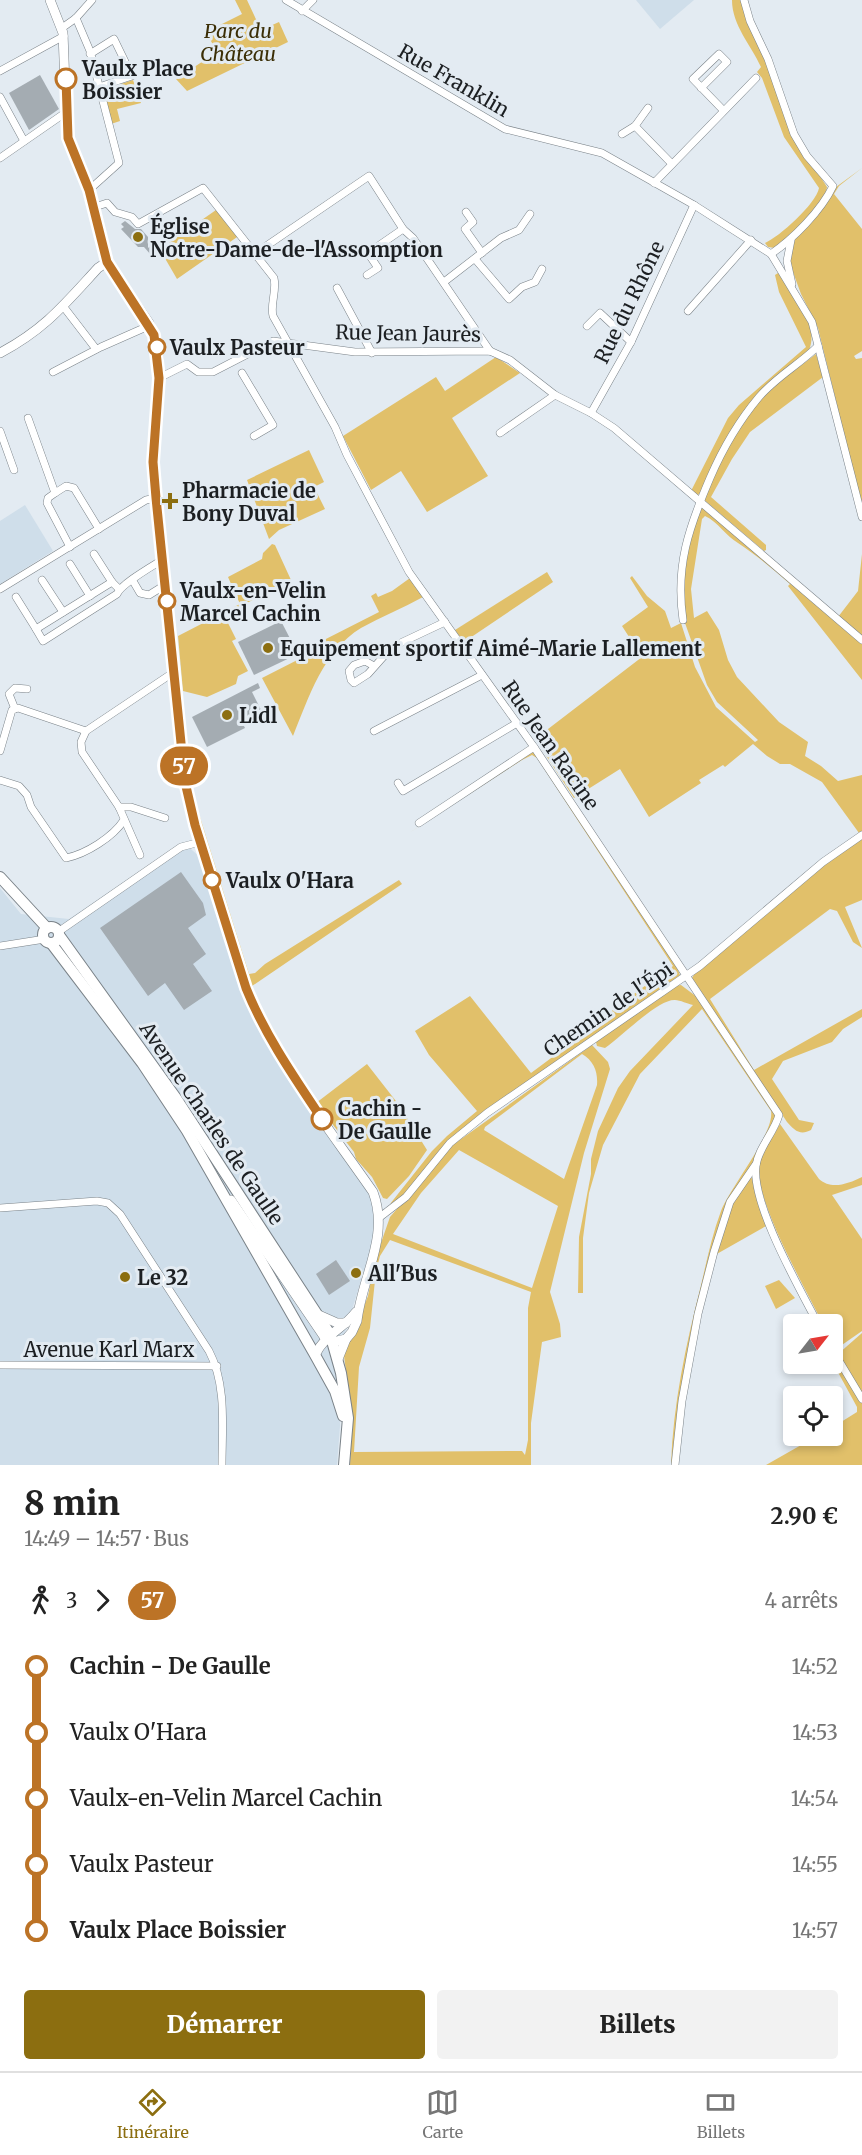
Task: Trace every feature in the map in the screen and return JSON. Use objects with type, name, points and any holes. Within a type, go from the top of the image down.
[{"type":"main road","name":"Avenue Charles de Gaulle","points":[[0,877],[142,1063],[217,1181],[315,1355]]},
{"type":"main road","points":[[47,936],[58,939],[59,933]]},
{"type":"main road","name":"Avenue Charles de Gaulle","points":[[59,933],[169,1088],[319,1315],[329,1338]]},
{"type":"main road","points":[[329,1338],[338,1359],[348,1418],[344,1465]]},
{"type":"main road","points":[[315,1355],[335,1391],[347,1434]]},
{"type":"street","points":[[50,0],[63,32],[65,113],[68,138],[89,190],[107,262],[154,335],[159,378],[153,462],[156,498],[185,782],[200,842],[246,988],[257,1014],[286,1065],[373,1192],[380,1217],[376,1243],[352,1332],[346,1339],[338,1359]]},
{"type":"street","points":[[0,70],[63,32],[92,0]]},
{"type":"street","name":"Rue Franklin","points":[[286,0],[505,129],[602,153],[694,205],[771,254]]},
{"type":"street","points":[[302,11],[313,0]]},
{"type":"street","points":[[744,0],[750,21],[768,58],[794,134],[807,156],[833,186],[827,198],[791,240],[771,254],[812,322],[862,518]]},
{"type":"street","points":[[76,18],[90,54],[119,163],[89,190]]},
{"type":"street","points":[[90,54],[114,39],[132,76],[99,87]]},
{"type":"street","points":[[701,88],[727,62],[719,54],[693,79],[701,88],[723,110]]},
{"type":"street","points":[[654,183],[756,78]]},
{"type":"street","points":[[0,97],[24,141]]},
{"type":"street","points":[[622,134],[635,126],[648,108]]},
{"type":"street","points":[[0,159],[65,113]]},
{"type":"street","points":[[635,126],[672,164]]},
{"type":"street","points":[[256,253],[369,176],[403,229],[413,238],[490,351]]},
{"type":"street","name":"Rue Jean Racine","points":[[94,207],[107,203],[115,212],[132,217],[138,224],[203,188],[274,278],[276,287],[272,311],[335,427],[347,455],[409,572],[534,747],[779,1115],[756,1164]]},
{"type":"street","name":"Rue du Rhône","points":[[591,413],[631,342],[694,205]]},
{"type":"street","points":[[466,212],[473,222],[465,229],[482,253]]},
{"type":"street","points":[[444,282],[501,238],[519,230],[530,214]]},
{"type":"street","points":[[367,275],[378,268],[368,253],[403,229]]},
{"type":"street","points":[[688,311],[751,240]]},
{"type":"street","points":[[791,240],[787,261],[794,289]]},
{"type":"street","points":[[475,259],[509,299],[522,287],[535,282],[542,269]]},
{"type":"street","points":[[0,353],[46,325],[98,268],[107,262]]},
{"type":"street","points":[[337,288],[372,353]]},
{"type":"street","points":[[63,306],[96,349]]},
{"type":"street","points":[[587,326],[600,313],[631,342]]},
{"type":"street","points":[[53,372],[96,349],[144,328]]},
{"type":"street","name":"Rue Jean Jaurès","points":[[159,378],[187,364],[191,369],[205,373],[238,367],[273,341],[372,353],[490,351],[510,360],[555,395],[591,413],[614,428],[862,640]]},
{"type":"street","points":[[683,620],[680,574],[685,543],[699,501],[730,435],[759,398],[819,346]]},
{"type":"street","points":[[238,367],[273,425],[254,436]]},
{"type":"street","points":[[500,433],[555,395]]},
{"type":"street","points":[[28,418],[55,494]]},
{"type":"street","points":[[0,431],[14,470]]},
{"type":"street","points":[[70,547],[46,501],[66,486],[74,488],[99,529]]},
{"type":"street","points":[[0,589],[146,500],[156,498]]},
{"type":"street","points":[[94,554],[119,589]]},
{"type":"street","points":[[16,597],[43,641],[117,594],[119,589],[162,560]]},
{"type":"street","points":[[70,564],[90,596]]},
{"type":"street","points":[[42,580],[63,612]]},
{"type":"street","points":[[133,581],[140,593],[149,595],[165,585]]},
{"type":"street","points":[[36,629],[112,582]]},
{"type":"street","points":[[374,666],[392,647],[445,622]]},
{"type":"street","points":[[141,855],[119,807],[82,752],[81,742],[86,731],[174,672]]},
{"type":"street","points":[[374,731],[482,675]]},
{"type":"street","points":[[15,709],[9,694],[15,688],[27,689]]},
{"type":"street","points":[[15,709],[86,731]]},
{"type":"street","points":[[0,751],[12,710],[15,709]]},
{"type":"street","points":[[398,783],[403,791],[517,723]]},
{"type":"street","points":[[419,823],[534,747]]},
{"type":"street","points":[[0,780],[19,786],[23,790],[66,858],[78,856],[118,828],[124,820]]},
{"type":"street","points":[[119,807],[131,807],[165,818]]},
{"type":"street","name":"Chemin de l'Épi","points":[[380,1217],[406,1197],[450,1143],[487,1113],[685,977],[823,862],[862,836]]},
{"type":"street","points":[[59,933],[181,847],[200,842]]},
{"type":"street","points":[[0,946],[47,936]]},
{"type":"street","points":[[756,1164],[760,1200],[813,1314]]},
{"type":"street","points":[[675,1465],[682,1401],[698,1314],[716,1243],[730,1202],[756,1164]]},
{"type":"street","name":"Avenue Charles de Gaulle","points":[[217,1181],[329,1338]]},
{"type":"street","points":[[0,1208],[97,1201],[108,1203],[120,1214],[210,1351],[217,1366],[221,1391],[222,1465]]},
{"type":"street","points":[[315,1355],[358,1310]]},
{"type":"street","points":[[319,1315],[337,1323],[346,1323]]},
{"type":"street","points":[[329,1338],[346,1339]]},
{"type":"street","name":"Avenue Karl Marx","points":[[0,1365],[217,1366]]},
{"type":"street","points":[[843,1367],[862,1399]]},
{"type":"shaded area","points":[[636,0],[694,0],[660,29]]},
{"type":"shaded area","points":[[25,505],[53,551],[0,584],[0,521]]},
{"type":"shaded area","points":[[183,842],[202,859],[258,1025],[288,1080],[373,1200],[376,1232],[339,1352],[340,1426],[337,1465],[0,1465],[0,888],[21,914],[69,919]]},
{"type":"green space","name":"Parc du Château","points":[[235,0],[247,0],[261,30],[279,22],[288,42],[187,91],[176,79],[217,52],[206,32],[242,14]]},
{"type":"green space","points":[[732,0],[742,0],[767,60],[792,133],[827,187],[814,211],[775,248],[768,247],[765,243],[796,219],[811,202],[819,188],[784,137],[762,78],[757,72],[761,67],[735,18]]},
{"type":"green space","points":[[133,80],[141,103],[117,109],[120,121],[111,124],[103,90]]},
{"type":"green space","points":[[862,168],[839,186],[834,194],[862,229],[862,351],[854,356],[856,359],[862,358],[862,507],[818,328],[801,294],[790,264],[794,239],[836,187]]},
{"type":"green space","points":[[216,210],[240,235],[177,279],[159,248]]},
{"type":"green space","points":[[778,273],[808,320],[811,330],[809,350],[756,395],[727,437],[697,496],[691,491],[728,418],[739,405],[806,347],[779,292],[775,275]]},
{"type":"green space","points":[[816,354],[823,377],[750,432],[711,497],[766,545],[764,551],[703,499],[728,442],[760,400],[775,385]]},
{"type":"green space","points":[[496,357],[520,373],[452,418],[488,476],[427,512],[401,471],[371,490],[343,436],[436,377],[445,391]]},
{"type":"green space","points":[[309,450],[324,482],[314,487],[325,509],[279,530],[269,539],[247,480]]},
{"type":"green space","points":[[701,506],[862,643],[862,680],[788,586],[790,584],[714,522],[705,516],[702,519],[691,589],[694,618],[707,611],[719,630],[728,660],[737,677],[779,722],[808,742],[805,756],[838,781],[862,775],[862,832],[859,833],[822,782],[790,764],[780,764],[753,744],[725,767],[723,765],[699,780],[701,783],[649,817],[620,769],[574,798],[535,739],[642,657],[622,626],[648,607],[630,578],[632,576],[647,596],[665,611],[671,628],[681,623],[695,667],[716,707],[755,742],[758,740],[717,702],[707,685],[682,611],[682,568]]},
{"type":"green space","points":[[272,544],[275,545],[291,580],[224,615],[236,639],[232,641],[248,671],[238,676],[236,684],[207,697],[183,691],[178,636],[240,604],[228,577],[262,559],[263,553]]},
{"type":"green space","points":[[862,554],[862,638],[838,617],[858,591]]},
{"type":"green space","points":[[547,572],[553,582],[464,642],[455,630]]},
{"type":"green space","points":[[410,578],[423,597],[361,628],[337,649],[319,676],[293,736],[262,678],[313,652],[311,647],[318,643],[379,612],[371,596],[376,593],[378,597],[392,591]]},
{"type":"green space","points":[[533,752],[675,963],[680,975],[448,1141],[402,1197],[390,1204],[432,1151],[477,1111],[429,1055],[415,1031],[470,996],[531,1073],[673,966],[537,758],[532,755],[409,833]]},
{"type":"green space","points":[[199,814],[249,974],[255,973],[265,964],[399,880],[402,884],[252,986],[259,1004],[297,1072],[266,1022],[250,986],[196,815]]},
{"type":"green space","points":[[862,839],[862,900],[845,907],[862,948],[853,942],[837,911],[830,909],[710,999],[754,1070],[862,1009],[862,1017],[843,1029],[832,1042],[783,1061],[772,1079],[799,1120],[814,1123],[811,1130],[800,1132],[787,1122],[692,978],[695,973],[822,867]]},
{"type":"green space","points":[[681,985],[697,997],[775,1113],[776,1121],[757,1157],[732,1194],[694,1322],[674,1465],[671,1465],[674,1419],[681,1374],[715,1229],[726,1200],[760,1146],[770,1121],[771,1111],[702,1009],[640,1074],[603,1145],[589,1193],[583,1238],[583,1293],[578,1293],[579,1237],[591,1174],[591,1159],[598,1131],[618,1088],[630,1071],[693,1005],[677,1000],[668,1001],[649,1012],[605,1048],[597,1046],[596,1042],[674,986]]},
{"type":"green space","points":[[592,1045],[608,1062],[610,1069],[584,1153],[550,1292],[560,1324],[561,1337],[542,1342],[531,1423],[531,1465],[350,1465],[352,1416],[344,1356],[368,1296],[375,1260],[390,1217],[450,1147]],"holes":[[[582,1054],[590,1060],[594,1067],[597,1085],[564,1179],[484,1130]],[[459,1150],[558,1206],[532,1288],[393,1234],[421,1193]],[[390,1240],[531,1292],[528,1308],[528,1440],[525,1455],[522,1451],[354,1452],[359,1367],[370,1328],[376,1271],[380,1256]]]},
{"type":"green space","points":[[367,1064],[399,1105],[427,1150],[409,1176],[387,1199],[383,1198],[372,1177],[356,1159],[354,1152],[316,1103]]},
{"type":"green space","points":[[780,1124],[819,1179],[829,1184],[840,1185],[862,1177],[862,1185],[832,1195],[862,1239],[862,1331],[843,1344],[843,1314],[818,1314],[772,1221],[759,1180],[760,1159]]},
{"type":"green space","points":[[750,1177],[753,1179],[813,1314],[809,1314],[766,1226],[715,1255],[729,1207]]},
{"type":"green space","points":[[779,1280],[795,1298],[776,1309],[765,1286]]},
{"type":"green space","points":[[862,1333],[862,1396],[843,1363],[843,1350]]},
{"type":"green space","points":[[843,1370],[862,1402],[862,1465],[766,1465],[799,1446],[843,1446],[843,1421],[857,1412],[857,1407],[839,1374],[843,1374]]},
{"type":"building","points":[[40,75],[59,109],[29,130],[9,93]]},
{"type":"building","name":"Église Notre-Dame-de-l'Assomption","points":[[125,221],[135,229],[141,229],[148,237],[148,248],[153,244],[158,249],[151,255],[144,247],[138,247],[121,229],[124,227],[121,224]]},
{"type":"building","name":"Equipement sportif Aimé-Marie Lallement","points":[[281,621],[298,654],[254,675],[238,642]]},
{"type":"building","name":"Lidl","points":[[258,683],[260,688],[252,692],[262,712],[242,722],[245,728],[207,747],[192,717]]},
{"type":"building","points":[[181,872],[203,903],[206,915],[188,928],[206,954],[193,964],[212,991],[184,1010],[165,983],[148,996],[100,928]]},
{"type":"building","points":[[336,1260],[350,1281],[329,1295],[316,1274]]},
{"type":"bus line","name":"57","points":[[66,79],[65,113],[68,138],[95,208],[107,262],[148,323],[158,352],[159,378],[153,462],[185,782],[194,821],[246,988],[257,1014],[286,1065],[322,1119]]},
{"type":"place","name":"Vaulx Place Boissier","points":[[66,79]]},
{"type":"place","name":"Église Notre-Dame-de-l'Assomption","points":[[138,237]]},
{"type":"place","name":"Vaulx Pasteur","points":[[157,347]]},
{"type":"place","name":"Pharmacie de Bony Duval","points":[[170,501]]},
{"type":"place","name":"Vaulx-en-Velin Marcel Cachin","points":[[167,601]]},
{"type":"place","name":"Equipement sportif Aimé-Marie Lallement","points":[[268,648]]},
{"type":"place","name":"Lidl","points":[[227,715]]},
{"type":"place","name":"Vaulx O'Hara","points":[[212,880]]},
{"type":"place","name":"Cachin - De Gaulle","points":[[322,1119]]},
{"type":"place","name":"All'Bus","points":[[356,1273]]},
{"type":"place","name":"Le 32","points":[[125,1277]]}]
